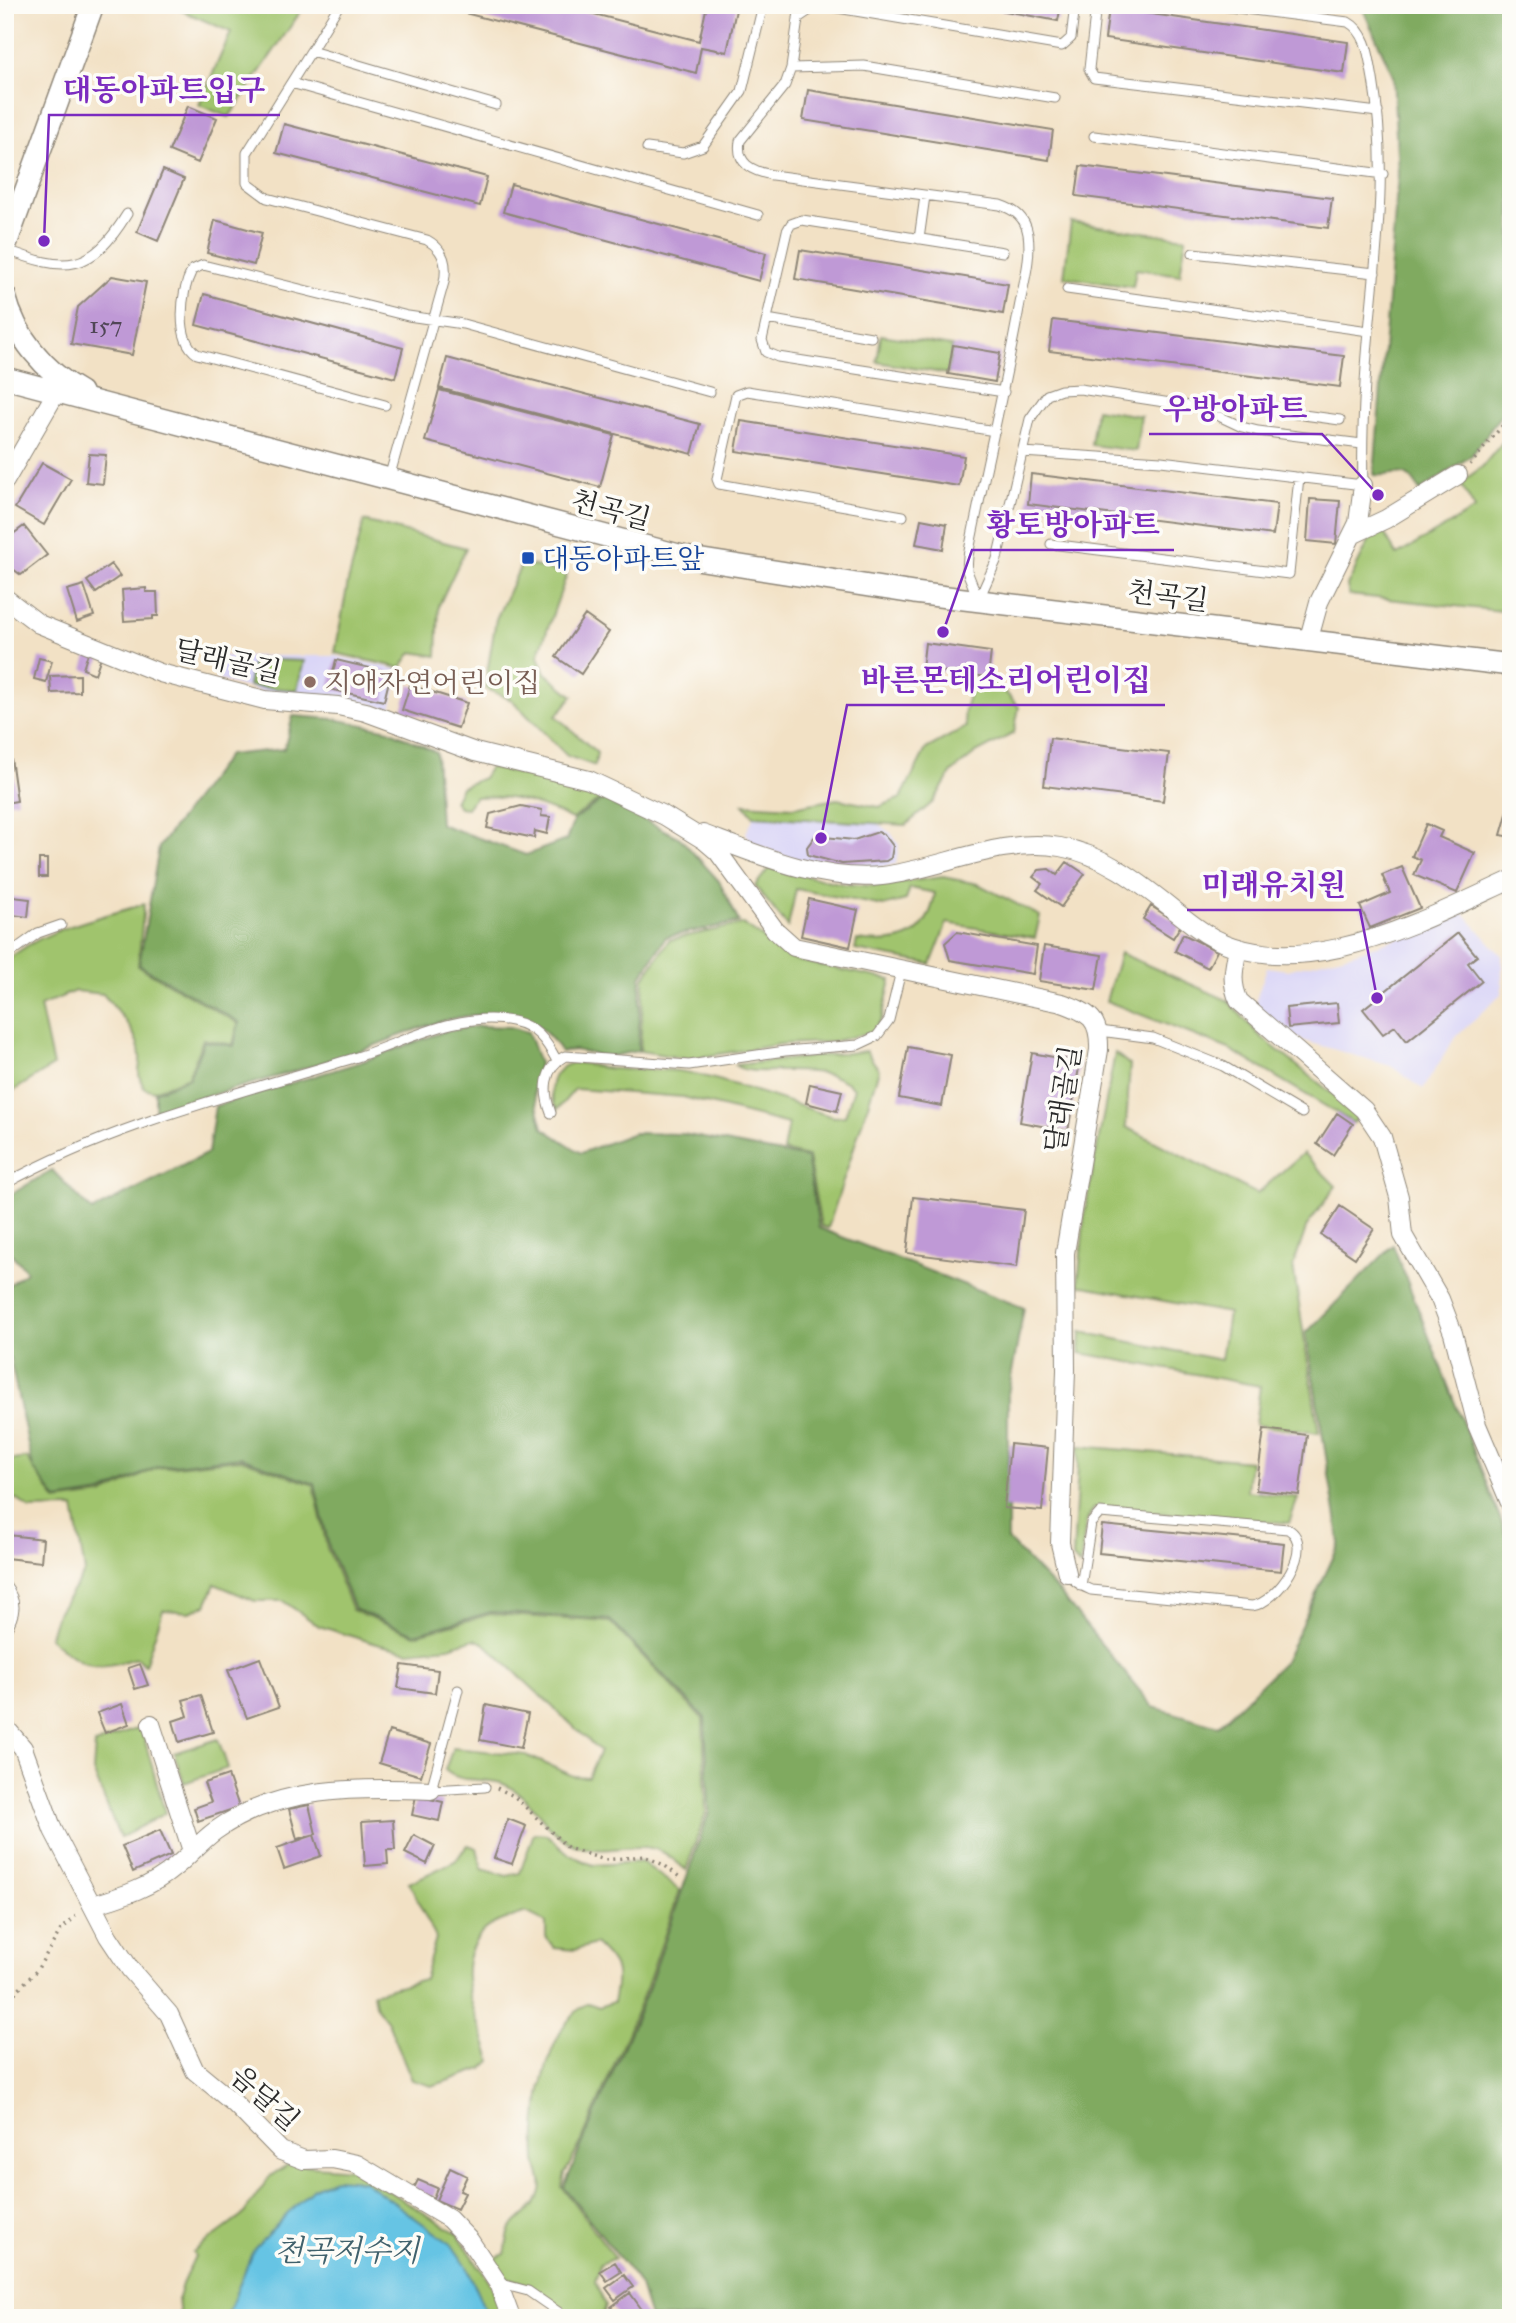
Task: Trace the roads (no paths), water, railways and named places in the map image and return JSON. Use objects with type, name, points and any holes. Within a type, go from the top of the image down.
[{"type":"street","points":[[5,248],[93,5]]},
{"type":"street","points":[[5,296],[18,328],[44,363],[75,389],[98,402]]},
{"type":"street","name":"천곡길","points":[[5,377],[690,558],[755,570],[979,601],[1511,665]]},
{"type":"street","points":[[5,481],[57,391]]},
{"type":"street","points":[[1354,534],[1386,519],[1458,475]]},
{"type":"street","points":[[1308,642],[1326,585],[1354,534],[1362,509],[1363,485]]},
{"type":"street","name":"달래골길","points":[[5,598],[40,624],[160,673],[254,698],[338,706],[366,712],[475,752],[589,780],[687,828],[792,865],[846,877],[906,872],[1012,848],[1060,847],[1112,866],[1197,928],[1238,948],[1278,956],[1296,956],[1352,943],[1425,919],[1511,880]]},
{"type":"street","name":"달래골길","points":[[687,828],[718,852],[784,941],[806,951],[1062,1003],[1092,1018],[1100,1031],[1065,1253],[1063,1281],[1066,1370],[1060,1544],[1067,1573]]},
{"type":"street","points":[[1238,948],[1232,974],[1233,988],[1239,1001],[1255,1018],[1364,1110],[1382,1137],[1399,1197],[1403,1235],[1440,1299],[1453,1333],[1477,1425],[1511,1505]]},
{"type":"street","points":[[150,1724],[191,1851]]},
{"type":"street","name":"음달길","points":[[5,1727],[23,1748],[53,1830],[108,1936],[130,1969],[169,2014],[186,2058],[195,2071],[235,2104],[281,2151],[304,2160],[332,2159],[357,2164],[449,2220],[475,2248],[498,2283],[510,2318]]},
{"type":"street","points":[[93,1905],[129,1894],[160,1878],[215,1831],[281,1800],[354,1789],[431,1790]]},
{"type":"lane","points":[[340,5],[247,153],[247,183],[267,198],[427,240],[436,245],[446,268],[389,479]]},
{"type":"lane","points":[[647,148],[683,153],[703,146],[742,92],[763,5]]},
{"type":"lane","points":[[800,5],[791,68],[785,85],[740,141],[738,150],[746,167],[772,175],[1000,205],[1012,209],[1025,223],[1028,236],[1025,271],[1004,392],[968,556],[967,571],[979,601]]},
{"type":"lane","points":[[798,18],[813,8],[826,6],[1062,46],[1072,38],[1075,5]]},
{"type":"lane","points":[[1096,5],[1089,69],[1094,78],[1378,112]]},
{"type":"lane","points":[[1022,452],[1161,461],[1363,485],[1362,444],[1369,331],[1383,174],[1378,112],[1367,47],[1354,25],[1213,5]]},
{"type":"lane","points":[[311,51],[496,105]]},
{"type":"lane","points":[[791,68],[864,66],[1055,98]]},
{"type":"lane","points":[[291,83],[758,215]]},
{"type":"lane","points":[[1094,136],[1383,174]]},
{"type":"lane","points":[[919,239],[925,195]]},
{"type":"lane","points":[[5,248],[38,263],[59,267],[100,251],[127,214]]},
{"type":"lane","points":[[1003,252],[802,220],[794,222],[787,231],[763,347],[778,357],[1004,392]]},
{"type":"lane","points":[[1193,253],[1375,273]]},
{"type":"lane","points":[[385,405],[197,354],[188,348],[182,332],[187,287],[192,270],[203,265],[408,316],[463,324],[710,392]]},
{"type":"lane","points":[[1066,289],[1369,331]]},
{"type":"lane","points":[[767,319],[871,337]]},
{"type":"lane","points":[[979,601],[997,559],[1022,452],[1037,406],[1046,396],[1062,390],[1080,389],[1203,408],[1245,407],[1340,420]]},
{"type":"lane","points":[[903,516],[719,484],[717,479],[736,395],[747,391],[995,431]]},
{"type":"lane","points":[[1203,408],[1250,429],[1362,444]]},
{"type":"lane","points":[[1051,544],[1289,574],[1299,477]]},
{"type":"lane","points":[[5,957],[38,933],[61,925]]},
{"type":"lane","points":[[551,1112],[545,1097],[545,1084],[557,1061],[575,1055],[605,1061],[690,1065],[858,1045],[877,1036],[889,1020],[901,971]]},
{"type":"lane","points":[[5,1184],[85,1146],[173,1113],[361,1056],[444,1025],[481,1019],[511,1021],[530,1026],[542,1035],[557,1061]]},
{"type":"lane","points":[[1100,1031],[1153,1038],[1223,1066],[1302,1114]]},
{"type":"lane","points":[[1067,1573],[1082,1586],[1105,1592],[1261,1605],[1274,1596],[1300,1550],[1299,1541],[1295,1533],[1287,1528],[1100,1513],[1091,1523],[1082,1586]]},
{"type":"lane","points":[[5,1585],[14,1595],[16,1605],[5,1632]]},
{"type":"lane","points":[[458,1690],[431,1790],[485,1787]]},
{"type":"lane","points":[[498,2283],[528,2291],[567,2318]]},
{"type":"water","name":"천곡저수지","points":[[335,2179],[364,2181],[451,2244],[467,2267],[488,2318],[226,2318],[254,2248],[313,2188]]},
{"type":"place","name":"대동아파트입구","points":[[44,241]]},
{"type":"place","name":"우방아파트","points":[[1378,495]]},
{"type":"place","name":"대동아파트앞","points":[[528,558]]},
{"type":"place","name":"황토방아파트","points":[[943,632]]},
{"type":"place","name":"지애자연어린이집","points":[[310,682]]},
{"type":"place","name":"바른몬테소리어린이집","points":[[821,838]]},
{"type":"place","name":"미래유치원","points":[[1377,998]]}]
